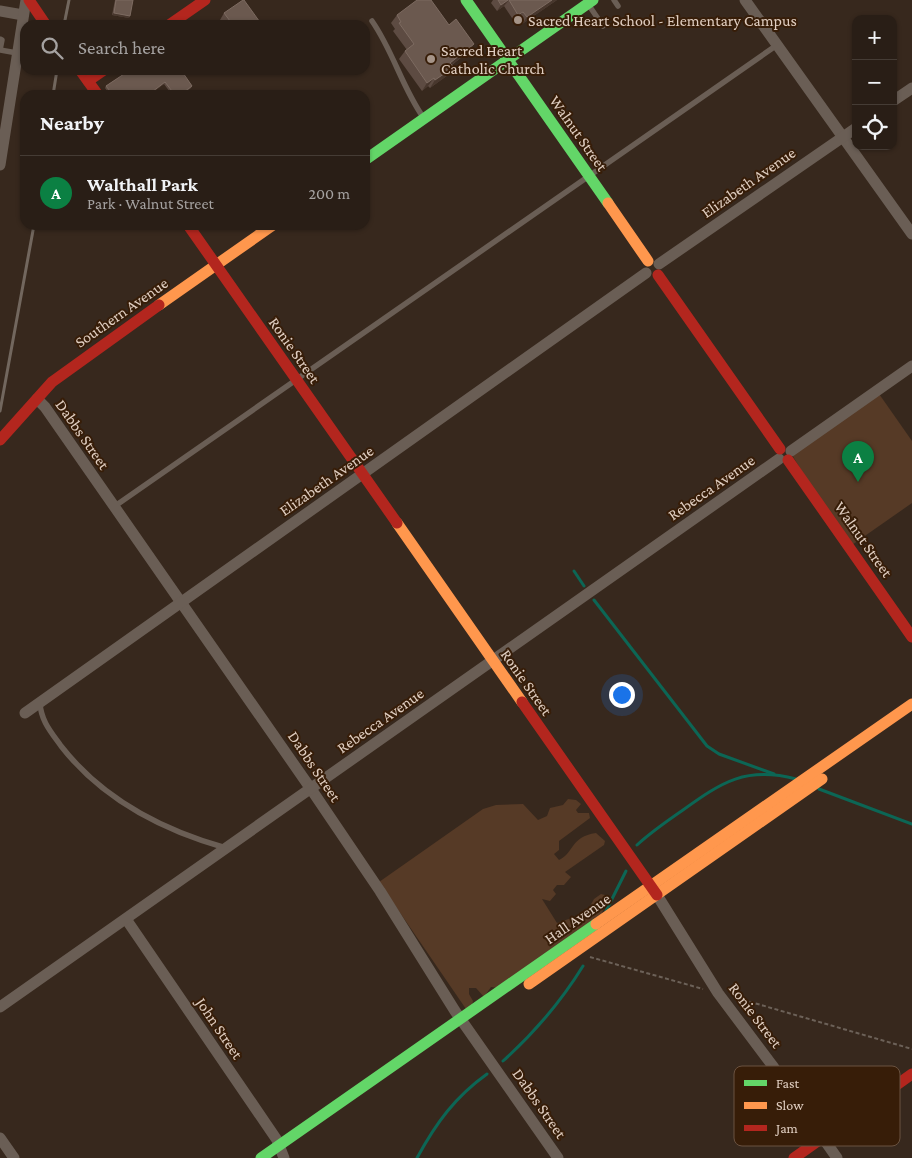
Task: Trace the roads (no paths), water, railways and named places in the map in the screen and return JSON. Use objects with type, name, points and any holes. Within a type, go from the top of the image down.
[{"type":"street","points":[[22,20],[28,0]]},
{"type":"street","points":[[28,0],[42,20]]},
{"type":"street","points":[[176,20],[205,0]]},
{"type":"street","name":"Walnut Street","points":[[466,0],[912,637]]},
{"type":"street","points":[[746,0],[912,234]]},
{"type":"street","points":[[370,157],[590,2]]},
{"type":"street","points":[[0,11],[23,15]]},
{"type":"street","points":[[0,165],[20,34]]},
{"type":"street","points":[[84,75],[94,90]]},
{"type":"street","points":[[88,81],[97,75]]},
{"type":"street","points":[[897,98],[912,88]]},
{"type":"street","name":"Elizabeth Avenue","points":[[25,713],[653,268],[852,131]]},
{"type":"street","name":"Ronie Street","points":[[192,230],[654,891],[718,993],[773,1066]]},
{"type":"street","name":"Southern Avenue","points":[[0,440],[37,399],[68,369],[266,230]]},
{"type":"street","name":"Rebecca Avenue","points":[[0,1007],[912,366]]},
{"type":"street","name":"Dabbs Street","points":[[37,399],[46,407],[311,789],[380,891],[464,1023],[558,1158]]},
{"type":"street","name":"Hall Avenue","points":[[464,1023],[582,947],[654,891],[912,704]]},
{"type":"street","name":"Hall Avenue","points":[[261,1158],[281,1154],[464,1023],[912,715]]},
{"type":"street","name":"John Street","points":[[126,919],[281,1154]]},
{"type":"street","points":[[900,1083],[912,1074]]},
{"type":"street","points":[[0,1138],[14,1158]]},
{"type":"street","points":[[794,1158],[811,1146]]},
{"type":"street","name":"Ronie Street","points":[[829,1146],[837,1158]]},
{"type":"lane","points":[[614,0],[618,6]]},
{"type":"lane","points":[[590,2],[603,26]]},
{"type":"lane","points":[[372,21],[389,47],[410,98],[424,119]]},
{"type":"lane","points":[[0,40],[2,40],[0,50],[17,53]]},
{"type":"lane","points":[[115,506],[777,44]]},
{"type":"lane","points":[[40,703],[46,726],[81,770],[109,795],[148,818],[226,848]]},
{"type":"waterway","points":[[574,571],[584,586]]},
{"type":"waterway","points":[[594,600],[707,746],[719,754],[774,774]]},
{"type":"waterway","points":[[637,845],[697,800],[735,779],[763,774],[796,779]]},
{"type":"waterway","points":[[819,789],[912,824]]},
{"type":"waterway","points":[[606,911],[626,871]]},
{"type":"waterway","points":[[503,1061],[546,1016],[583,966]]},
{"type":"waterway","points":[[417,1158],[431,1133],[456,1101],[487,1074]]},
{"type":"railway","points":[[65,20],[69,0]]},
{"type":"railway","points":[[54,90],[56,75]]},
{"type":"railway","points":[[0,411],[33,230]]},
{"type":"place","name":"Sacred Heart School - Elementary Campus","points":[[518,20]]},
{"type":"place","name":"Sacred Heart Catholic Church","points":[[431,59]]},
{"type":"place","name":"Walthall Park","points":[[858,482]]}]
